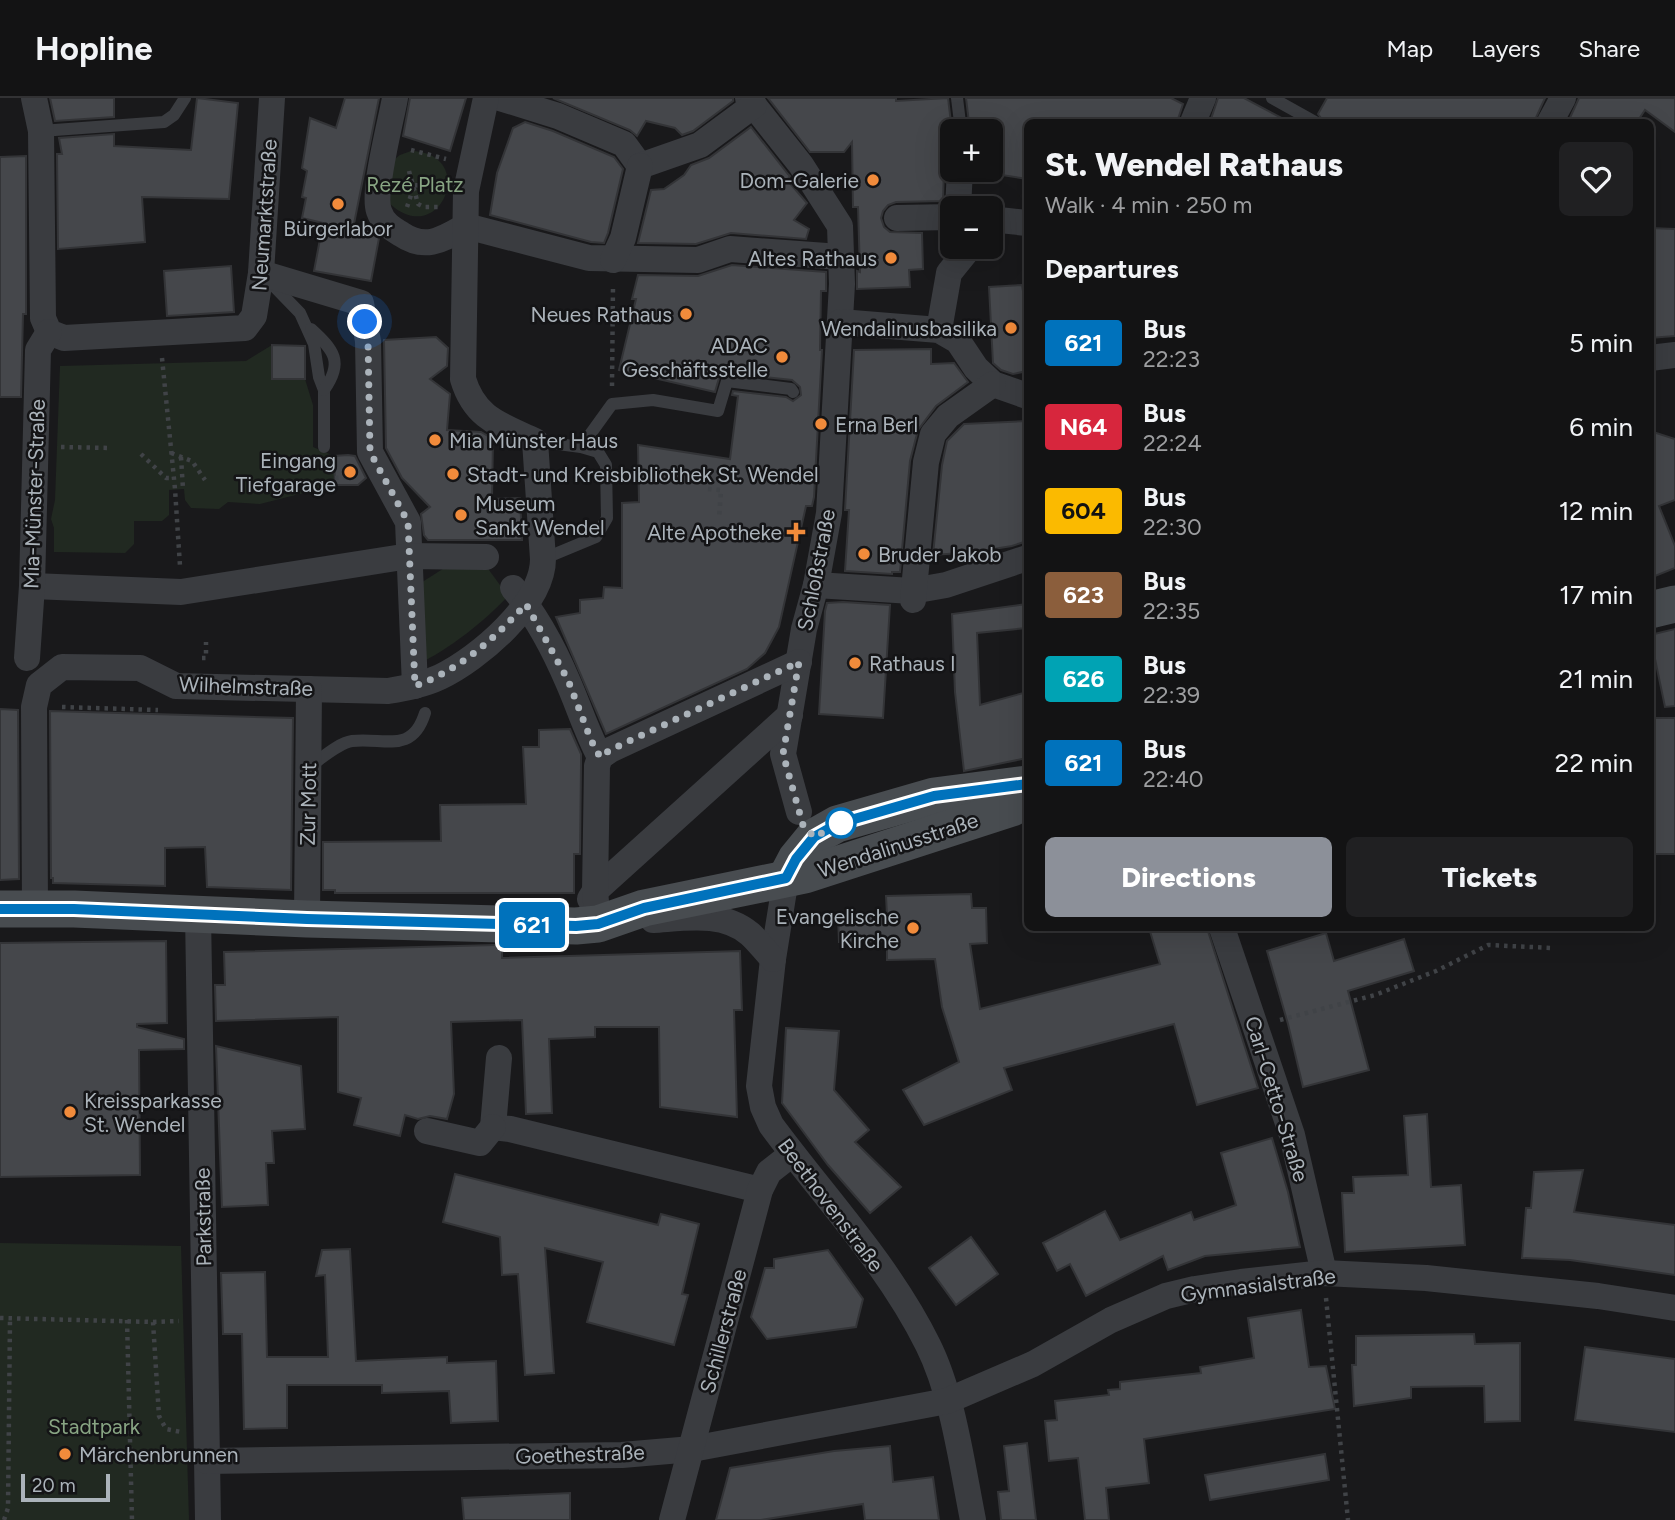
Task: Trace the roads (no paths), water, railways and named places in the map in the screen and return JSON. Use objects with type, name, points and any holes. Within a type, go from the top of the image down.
[{"type":"main road","points":[[1654,609],[1675,604]]},
{"type":"main road","name":"Wendalinusstraße","points":[[786,878],[796,859],[806,824],[837,824],[934,796],[1024,784]]},
{"type":"main road","name":"Wendalinusstraße","points":[[786,878],[805,875],[1012,808],[1024,802]]},
{"type":"main road","points":[[17,909],[307,919],[589,914],[644,908],[786,878]]},
{"type":"street","name":"Mia-Münster-Straße","points":[[27,658],[32,586],[38,350],[49,332],[43,318],[41,131],[34,98]]},
{"type":"street","name":"Neumarktstraße","points":[[49,332],[64,338],[245,328],[254,316],[261,273],[272,98]]},
{"type":"street","points":[[395,98],[379,179],[378,209],[387,226],[406,227],[435,243],[466,226],[589,258],[613,260],[698,260],[730,249],[840,257]]},
{"type":"street","points":[[486,98],[466,191],[463,379],[469,398],[497,423],[535,441]]},
{"type":"street","points":[[500,98],[558,116],[624,144],[640,166],[623,238],[613,260]]},
{"type":"street","points":[[1194,119],[1203,98]]},
{"type":"street","points":[[1552,119],[1563,98]]},
{"type":"street","points":[[640,166],[700,145],[751,102]]},
{"type":"street","name":"Schloßstraße","points":[[751,102],[847,223],[840,257],[840,322],[814,394],[829,513],[816,585],[804,629],[783,754],[806,824]]},
{"type":"street","points":[[897,218],[940,217]]},
{"type":"street","points":[[1003,221],[1024,223]]},
{"type":"street","points":[[939,330],[949,273],[960,259]]},
{"type":"street","points":[[261,273],[361,303],[368,341],[370,452],[408,522],[415,686]]},
{"type":"street","points":[[840,322],[939,330],[958,341],[976,368],[993,384],[1024,395]]},
{"type":"street","points":[[1654,358],[1675,355]]},
{"type":"street","points":[[912,596],[923,512],[926,462],[933,434],[948,416],[993,384]]},
{"type":"street","name":"Wilhelmstraße","points":[[38,685],[62,667],[140,668],[176,686],[388,691],[415,686],[440,677],[459,666],[500,633],[520,596],[543,572],[535,441]]},
{"type":"street","points":[[32,586],[181,592],[409,556],[486,557]]},
{"type":"street","points":[[816,585],[912,596],[1024,559]]},
{"type":"street","points":[[520,596],[568,680],[600,757]]},
{"type":"street","points":[[589,914],[597,766],[600,757],[799,662]]},
{"type":"street","points":[[17,909],[38,685]]},
{"type":"street","name":"Zur Mott","points":[[307,919],[309,689]]},
{"type":"street","points":[[589,914],[790,716]]},
{"type":"street","name":"Beethovenstraße","points":[[786,878],[773,959],[759,1086],[763,1107],[771,1125],[902,1300],[929,1347],[947,1401],[973,1520]]},
{"type":"street","name":"Parkstraße","points":[[198,914],[208,1520]]},
{"type":"street","points":[[589,914],[728,920],[750,934],[773,959]]},
{"type":"street","name":"Carl-Cetto-Straße","points":[[1223,931],[1292,1135],[1324,1273]]},
{"type":"street","points":[[427,1131],[480,1143],[493,1127],[499,1058]]},
{"type":"street","points":[[493,1127],[760,1190]]},
{"type":"street","name":"Schillerstraße","points":[[672,1520],[760,1190],[769,1172],[792,1154]]},
{"type":"street","name":"Gymnasialstraße","points":[[947,1401],[1033,1364],[1111,1320],[1166,1296],[1218,1285],[1324,1273],[1426,1278],[1598,1296],[1675,1308]]},
{"type":"street","name":"Goethestraße","points":[[207,1449],[622,1454],[692,1449],[947,1401]]},
{"type":"lane","points":[[41,131],[164,122],[174,115],[185,98]]},
{"type":"lane","points":[[957,98],[960,119]]},
{"type":"lane","points":[[1272,98],[1310,119]]},
{"type":"lane","points":[[261,273],[298,309],[308,326],[324,390],[324,447]]},
{"type":"lane","points":[[581,447],[612,404],[653,400],[719,411],[727,382],[814,394]]},
{"type":"lane","points":[[535,441],[598,452],[606,465],[607,517],[596,537],[543,559]]},
{"type":"lane","points":[[27,658],[28,672],[38,685]]},
{"type":"lane","points":[[309,767],[349,741],[396,742],[411,738],[421,727],[425,713]]},
{"type":"place","name":"Dom-Galerie","points":[[873,180]]},
{"type":"place","name":"Bürgerlabor","points":[[338,204]]},
{"type":"place","name":"Altes Rathaus","points":[[891,258]]},
{"type":"place","name":"Neues Rathaus","points":[[686,314]]},
{"type":"place","name":"Wendalinusbasilika","points":[[1011,328]]},
{"type":"place","name":"ADAC Geschäftsstelle","points":[[782,357]]},
{"type":"place","name":"Erna Berl","points":[[821,424]]},
{"type":"place","name":"Mia Münster Haus","points":[[435,440]]},
{"type":"place","name":"Eingang Tiefgarage","points":[[350,472]]},
{"type":"place","name":"Stadt- und Kreisbibliothek St. Wendel","points":[[453,474]]},
{"type":"place","name":"Museum Sankt Wendel","points":[[461,515]]},
{"type":"place","name":"Alte Apotheke","points":[[796,532]]},
{"type":"place","name":"Bruder Jakob","points":[[864,554]]},
{"type":"place","name":"Rathaus I","points":[[855,663]]},
{"type":"place","name":"Evangelische Kirche","points":[[913,928]]},
{"type":"place","name":"Kreissparkasse St. Wendel","points":[[70,1112]]},
{"type":"place","name":"Märchenbrunnen","points":[[65,1454]]},
{"type":"park label","name":"Rezé Platz","points":[[415,184]]},
{"type":"park label","name":"Stadtpark","points":[[94,1426]]}]
